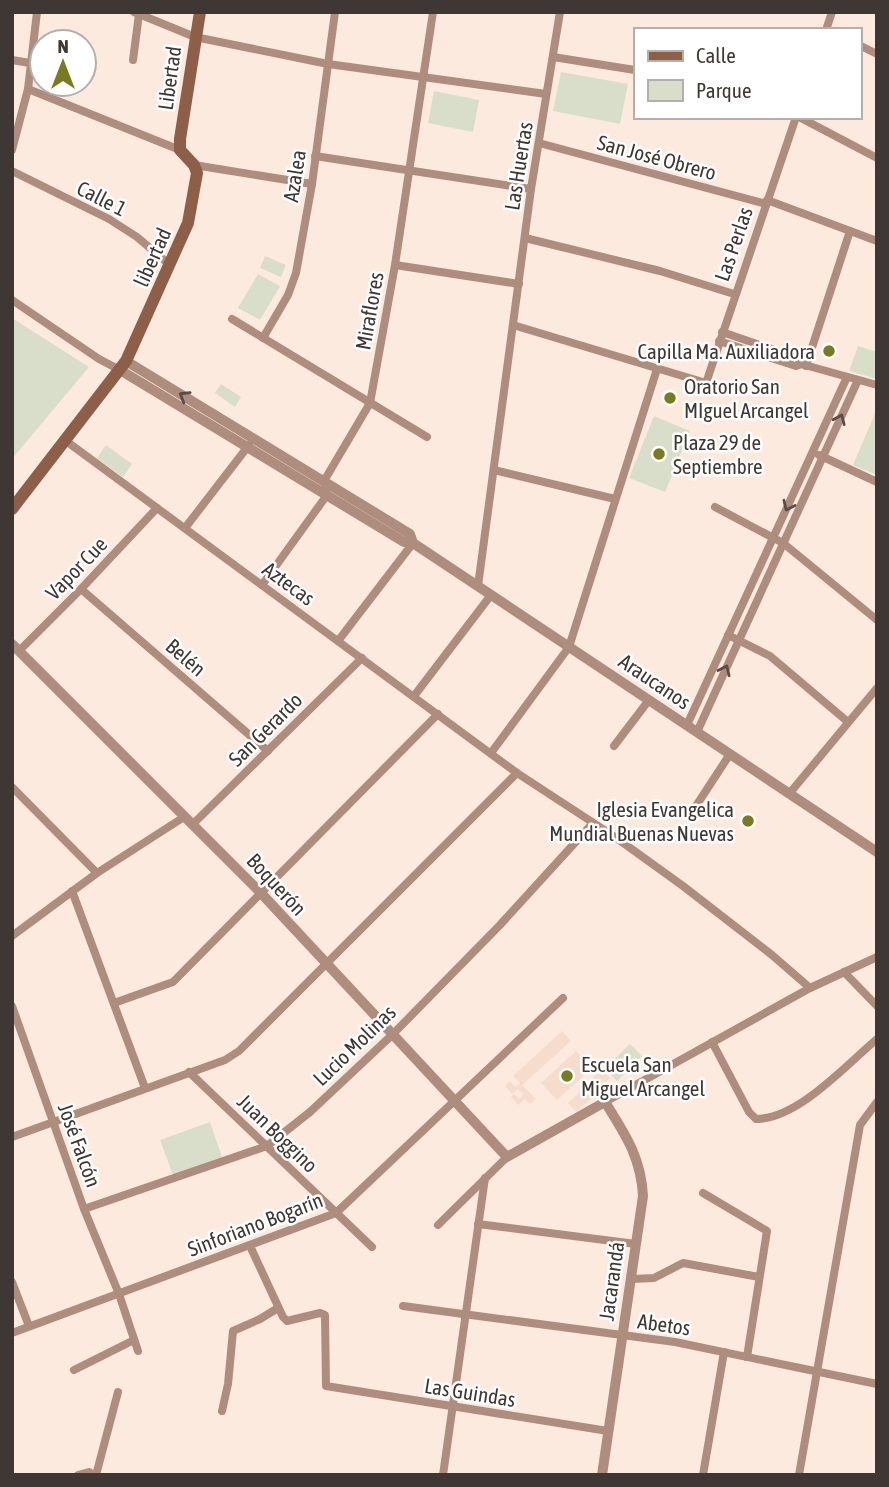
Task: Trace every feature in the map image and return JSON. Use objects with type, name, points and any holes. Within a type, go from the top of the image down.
[{"type":"main road","name":"Libertad","points":[[180,150],[200,12]]},
{"type":"main road","points":[[180,150],[194,165]]},
{"type":"main road","name":"libertad","points":[[12,509],[123,365],[188,223],[197,173],[194,165]]},
{"type":"street","name":"Azalea","points":[[263,338],[288,295],[296,273],[312,184],[335,12]]},
{"type":"street","name":"Miraflores","points":[[324,481],[370,403],[395,265],[433,12]]},
{"type":"street","name":"Las Huertas","points":[[478,586],[531,189],[560,12]]},
{"type":"street","points":[[133,60],[137,13],[195,37],[328,64],[546,94]]},
{"type":"street","points":[[861,46],[877,54]]},
{"type":"street","points":[[553,57],[634,71]]},
{"type":"street","points":[[12,150],[28,89]]},
{"type":"street","points":[[50,98],[180,150]]},
{"type":"street","name":"Las Perlas","points":[[657,369],[706,383],[734,294],[797,119]]},
{"type":"street","points":[[802,119],[877,159]]},
{"type":"street","name":"San José Obrero","points":[[539,143],[767,202],[877,241]]},
{"type":"street","points":[[315,156],[531,189]]},
{"type":"street","points":[[194,165],[312,184]]},
{"type":"street","name":"Calle 1","points":[[12,171],[108,219],[137,237],[170,265]]},
{"type":"street","points":[[804,365],[849,231]]},
{"type":"street","points":[[525,238],[660,271],[734,294]]},
{"type":"street","points":[[395,265],[519,284]]},
{"type":"street","points":[[12,300],[99,359],[123,365]]},
{"type":"street","points":[[232,319],[427,437]]},
{"type":"street","points":[[491,753],[569,647],[657,369],[513,325]]},
{"type":"street","points":[[722,332],[798,358],[804,365]]},
{"type":"street","points":[[719,341],[796,366],[804,365],[877,385]]},
{"type":"street","name":"Araucanos","points":[[123,365],[250,442],[327,495],[404,542],[412,542],[877,852]]},
{"type":"street","points":[[692,729],[728,635],[847,377]]},
{"type":"street","points":[[692,729],[739,640],[858,380]]},
{"type":"street","name":"Aztecas","points":[[66,441],[517,774],[683,886],[810,988]]},
{"type":"street","points":[[185,528],[250,442]]},
{"type":"street","name":"Araucanos","points":[[250,442],[324,481],[410,534],[412,542]]},
{"type":"street","points":[[813,452],[877,482]]},
{"type":"street","points":[[494,470],[615,499]]},
{"type":"street","points":[[261,585],[327,495],[324,481]]},
{"type":"street","name":"Vapor Cue","points":[[14,647],[81,589],[157,508]]},
{"type":"street","points":[[715,508],[774,536],[877,620]]},
{"type":"street","points":[[338,640],[412,542]]},
{"type":"street","name":"Belén","points":[[81,589],[268,751]]},
{"type":"street","points":[[414,696],[491,595]]},
{"type":"street","points":[[728,635],[776,661],[848,722]]},
{"type":"street","name":"Boquerón","points":[[14,647],[260,892],[507,1157]]},
{"type":"street","name":"San Gerardo","points":[[13,934],[97,873],[188,821],[268,751],[362,658]]},
{"type":"street","points":[[789,794],[877,688]]},
{"type":"street","points":[[614,747],[649,700]]},
{"type":"street","points":[[114,1003],[173,982],[438,714]]},
{"type":"street","points":[[696,806],[730,754]]},
{"type":"street","points":[[12,1137],[225,1060],[239,1051],[517,774]]},
{"type":"street","points":[[12,786],[97,873]]},
{"type":"street","name":"Lucio Molinas","points":[[84,1209],[267,1146],[310,1112],[391,1035],[499,926],[593,823]]},
{"type":"street","points":[[72,891],[145,1087]]},
{"type":"street","points":[[438,1225],[507,1157],[810,988],[877,957]]},
{"type":"street","points":[[844,972],[877,1006]]},
{"type":"street","name":"Sinforiano Bogarín","points":[[12,1333],[336,1213],[563,998]]},
{"type":"street","name":"José Falcón","points":[[12,1006],[138,1351]]},
{"type":"street","points":[[712,1042],[750,1112],[756,1119],[765,1119],[785,1112],[816,1091],[877,1039]]},
{"type":"street","name":"Juan Boggino","points":[[189,1072],[372,1247]]},
{"type":"street","name":"Jacarandá","points":[[602,1475],[643,1196],[638,1159],[605,1101]]},
{"type":"street","points":[[799,1475],[860,1125],[877,1102]]},
{"type":"street","points":[[443,1475],[485,1178]]},
{"type":"street","points":[[703,1194],[767,1231],[747,1357]]},
{"type":"street","points":[[478,1224],[636,1244]]},
{"type":"street","points":[[222,1411],[228,1384],[233,1331],[278,1308],[250,1246]]},
{"type":"street","points":[[632,1279],[654,1278],[683,1263],[759,1277]]},
{"type":"street","points":[[12,1282],[29,1326]]},
{"type":"street","name":"Abetos","points":[[403,1306],[676,1342],[877,1384]]},
{"type":"street","name":"Las Guindas","points":[[278,1308],[287,1321],[320,1313],[325,1315],[326,1386],[608,1431]]},
{"type":"street","points":[[74,1370],[134,1340]]},
{"type":"street","points":[[704,1475],[724,1352]]},
{"type":"street","points":[[78,1475],[89,1472],[95,1475],[118,1392]]},
{"type":"shaded area","name":"Escuela San Miguel Arcangel","points":[[562,1031],[571,1041],[522,1085],[536,1099],[530,1104],[525,1099],[518,1105],[511,1097],[514,1094],[519,1099],[523,1095],[518,1089],[512,1094],[505,1086],[510,1081],[515,1087],[520,1083],[513,1076]]},
{"type":"shaded area","name":"Escuela San Miguel Arcangel","points":[[576,1051],[592,1068],[557,1100],[541,1083]]},
{"type":"shaded area","name":"Escuela San Miguel Arcangel","points":[[602,1070],[610,1078],[594,1093],[586,1084]]},
{"type":"shaded area","name":"Escuela San Miguel Arcangel","points":[[583,1089],[592,1098],[576,1112],[568,1103]]},
{"type":"green space","points":[[561,72],[628,84],[620,124],[553,111]]},
{"type":"green space","points":[[434,91],[479,100],[473,132],[428,123]]},
{"type":"green space","points":[[265,256],[286,265],[281,277],[260,268]]},
{"type":"green space","points":[[258,274],[280,286],[260,320],[238,308]]},
{"type":"green space","points":[[12,318],[89,367],[12,459]]},
{"type":"green space","points":[[858,346],[877,352],[877,379],[849,371]]},
{"type":"green space","points":[[221,384],[241,397],[235,407],[215,393]]},
{"type":"green space","points":[[877,409],[877,475],[853,465]]},
{"type":"green space","name":"Plaza 29 de Septiembre","points":[[654,416],[690,431],[665,492],[629,478]]},
{"type":"green space","points":[[106,445],[132,464],[123,477],[97,458]]},
{"type":"green space","points":[[630,1044],[642,1056],[617,1081],[605,1068]]},
{"type":"green space","points":[[210,1122],[222,1157],[173,1175],[160,1140]]},
{"type":"place","name":"Capilla Ma. Auxiliadora","points":[[829,351]]},
{"type":"place","name":"Oratorio San MIguel Arcangel","points":[[670,398]]},
{"type":"place","name":"Plaza 29 de Septiembre","points":[[659,454]]},
{"type":"place","name":"Iglesia Evangelica Mundial Buenas Nuevas","points":[[748,821]]},
{"type":"place","name":"Escuela San Miguel Arcangel","points":[[567,1076]]}]
